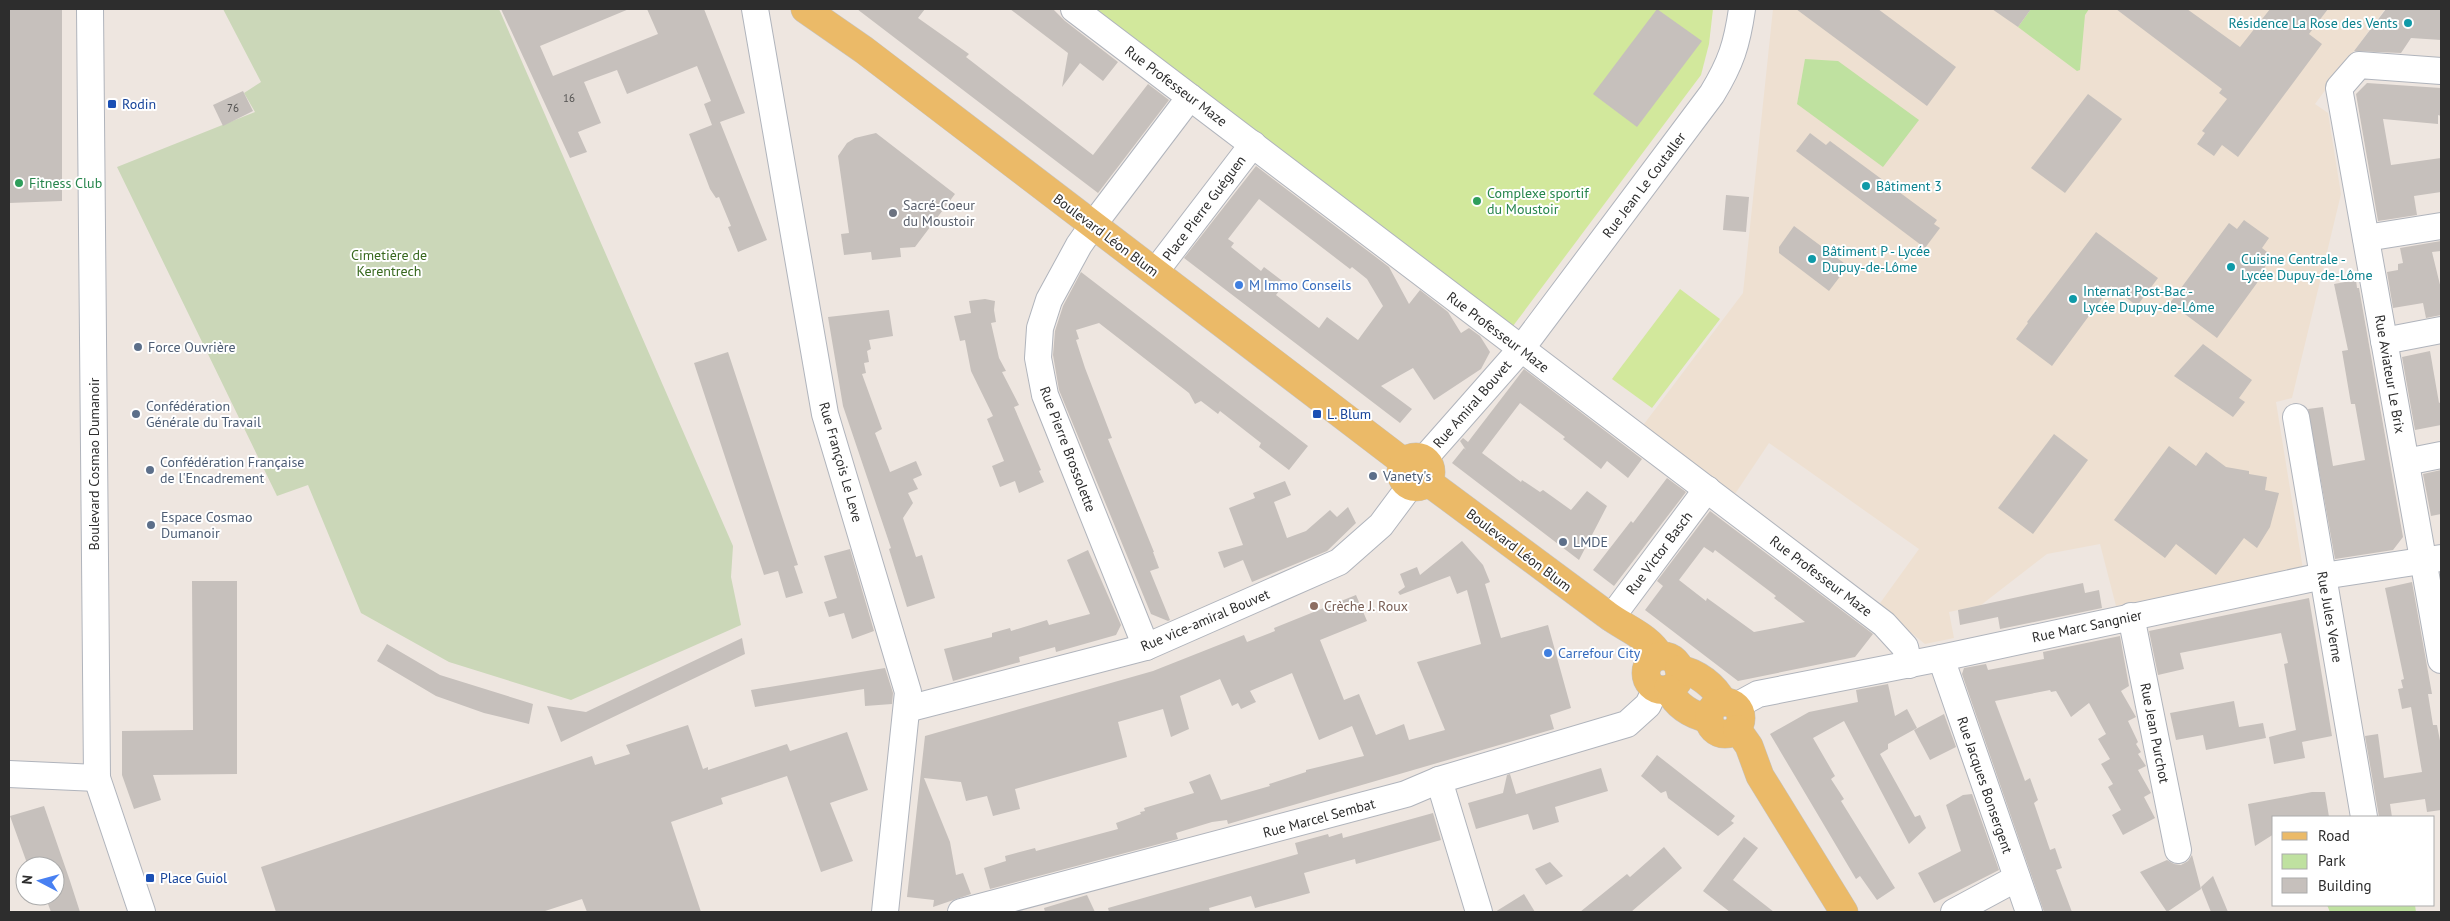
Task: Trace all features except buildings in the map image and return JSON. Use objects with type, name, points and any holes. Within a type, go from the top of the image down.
[{"type":"main road","name":"Boulevard Léon Blum","points":[[805,9],[864,50],[1611,618],[1650,643],[1655,647],[1662,673],[1692,671],[1719,694],[1737,753],[1760,776],[1844,912]]},
{"type":"street","name":"Boulevard Cosmao Dumanoir","points":[[90,9],[97,778],[142,912]]},
{"type":"street","name":"Rue François Le Leve","points":[[755,9],[825,414],[908,692],[886,912]]},
{"type":"street","name":"Rue Professeur Maze","points":[[1074,9],[1884,624],[1905,647],[1909,665]]},
{"type":"street","name":"Rue Jean Le Coutaller","points":[[1521,349],[1712,94],[1728,68],[1738,38],[1742,9]]},
{"type":"street","name":"Rue Aviateur Le Brix","points":[[2441,71],[2359,64],[2340,88],[2406,462],[2432,559],[2441,660]]},
{"type":"street","points":[[1093,225],[1190,97]]},
{"type":"street","name":"Place Pierre Guéguen","points":[[1155,272],[1253,144]]},
{"type":"street","name":"Rue Pierre Brossolette","points":[[1093,225],[1079,244],[1049,300],[1040,328],[1038,358],[1045,395],[1146,647]]},
{"type":"street","points":[[2366,238],[2441,226]]},
{"type":"street","points":[[2384,341],[2441,330]]},
{"type":"street","name":"Rue Amiral Bouvet","points":[[1417,472],[1521,349]]},
{"type":"street","name":"Rue Jules Verne","points":[[2296,417],[2364,816]]},
{"type":"street","points":[[2406,462],[2441,454]]},
{"type":"street","name":"Rue vice-amiral Bouvet","points":[[907,709],[1146,647],[1339,562],[1381,525],[1417,472]]},
{"type":"street","name":"Rue Victor Basch","points":[[1611,618],[1707,489]]},
{"type":"street","name":"Rue Marc Sangnier","points":[[1725,718],[1758,694],[1909,665],[2322,576],[2432,559]]},
{"type":"street","name":"Rue Jean Purchot","points":[[2132,616],[2178,850]]},
{"type":"street","name":"Rue Jacques Bonsergent","points":[[1941,658],[2030,912]]},
{"type":"street","name":"Rue Marcel Sembat","points":[[961,912],[1406,794],[1439,780],[1627,724],[1648,705],[1662,673]]},
{"type":"street","points":[[9,774],[97,778]]},
{"type":"street","points":[[1439,780],[1479,912]]},
{"type":"street","points":[[1954,912],[2018,878]]},
{"type":"shaded area","points":[[1773,9],[2385,9],[2315,104],[2328,113],[2341,194],[2292,398],[2276,402],[2303,569],[2116,606],[2100,544],[2047,554],[1981,605],[1949,612],[1954,638],[1925,644],[1878,606],[1919,549],[1769,443],[1733,497],[1641,428],[1743,293]]},
{"type":"green space","name":"Cimetière de Kerentrech","points":[[223,9],[499,9],[733,546],[731,577],[741,625],[571,700],[449,662],[361,613],[308,485],[277,496],[117,167],[255,112],[244,93],[261,82]]},
{"type":"green space","name":"Complexe sportif du Moustoir","points":[[1094,9],[1713,9],[1709,44],[1701,75],[1513,326]]},
{"type":"green space","points":[[2031,9],[2089,9],[2085,15],[2080,70],[2077,71],[2018,27]]},
{"type":"green space","points":[[1805,59],[1838,61],[1919,120],[1883,167],[1797,104]]},
{"type":"green space","points":[[1680,289],[1720,319],[1652,408],[1612,379]]},
{"type":"green space","points":[[2327,906],[2415,906],[2416,912],[2330,912]]},
{"type":"place","name":"Résidence La Rose des Vents","points":[[2408,23]]},
{"type":"place","name":"Rodin","points":[[112,104]]},
{"type":"place","name":"Fitness Club","points":[[19,183]]},
{"type":"place","name":"Bâtiment 3","points":[[1866,186]]},
{"type":"place","name":"Complexe sportif du Moustoir","points":[[1477,201]]},
{"type":"place","name":"Sacré-Coeur du Moustoir","points":[[893,213]]},
{"type":"place","name":"Bâtiment P - Lycée Dupuy-de-Lôme","points":[[1812,259]]},
{"type":"place","name":"Cuisine Centrale - Lycée Dupuy-de-Lôme","points":[[2231,267]]},
{"type":"place","name":"M Immo Conseils","points":[[1239,285]]},
{"type":"place","name":"Internat Post-Bac - Lycée Dupuy-de-Lôme","points":[[2073,299]]},
{"type":"place","name":"Force Ouvrière","points":[[138,347]]},
{"type":"place","name":"Confédération Générale du Travail","points":[[136,414]]},
{"type":"place","name":"L. Blum","points":[[1317,414]]},
{"type":"place","name":"Confédération Française de l'Encadrement","points":[[150,470]]},
{"type":"place","name":"Vanety's","points":[[1373,476]]},
{"type":"place","name":"Espace Cosmao Dumanoir","points":[[151,525]]},
{"type":"place","name":"LMDE","points":[[1563,542]]},
{"type":"place","name":"Crèche J. Roux","points":[[1314,606]]},
{"type":"place","name":"Carrefour City","points":[[1548,653]]},
{"type":"place","name":"Place Guiol","points":[[150,878]]}]
